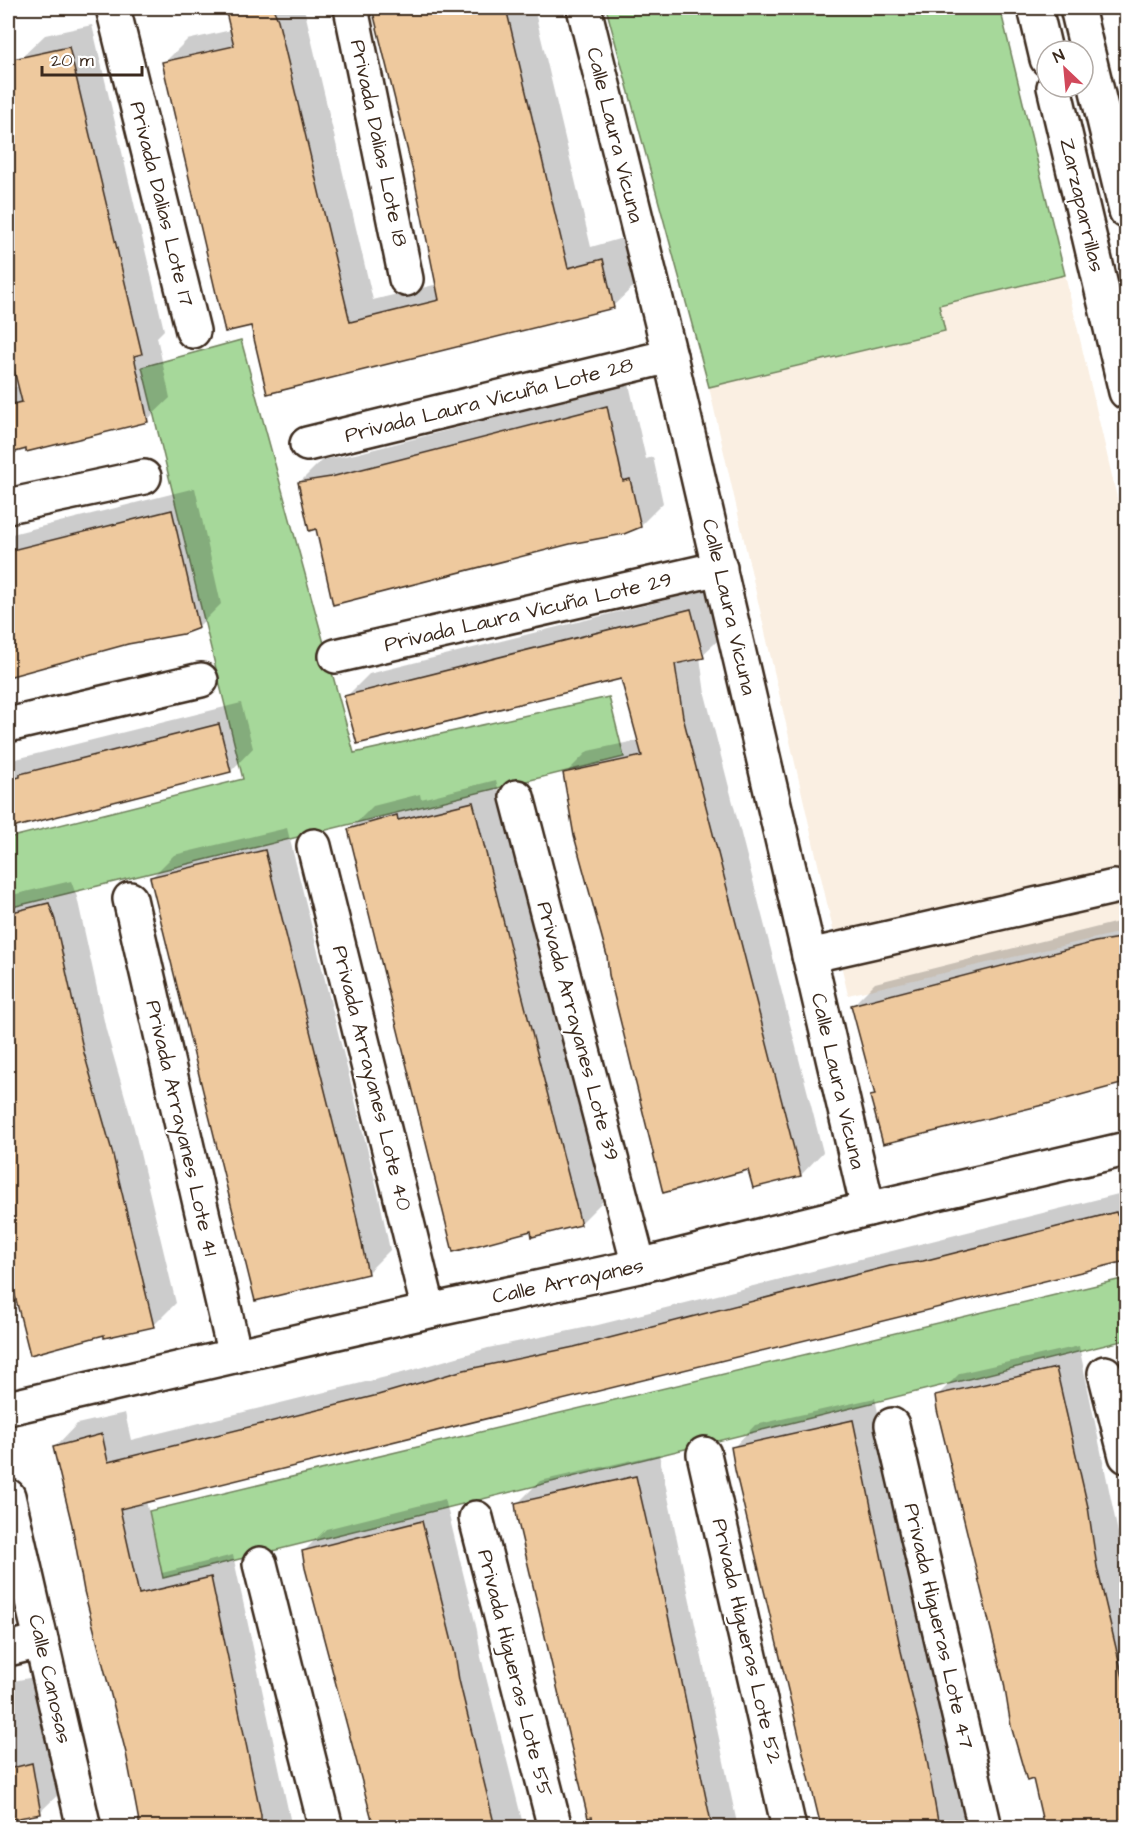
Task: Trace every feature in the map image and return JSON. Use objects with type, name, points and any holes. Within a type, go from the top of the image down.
[{"type":"street","name":"Privada Dalias Lote 17","points":[[113,8],[193,331]]},
{"type":"street","name":"Privada Dalias Lote 18","points":[[351,8],[406,279]]},
{"type":"street","name":"Calle Laura Vicuna","points":[[584,8],[670,356],[868,1209]]},
{"type":"street","points":[[1035,8],[1042,39]]},
{"type":"street","name":"Zarzaparrillas","points":[[1077,8],[1126,212]]},
{"type":"street","name":"Zarzaparrillas","points":[[1057,99],[1126,392]]},
{"type":"street","name":"Privada Laura Vicuña Lote 28","points":[[307,444],[670,356]]},
{"type":"street","points":[[8,506],[144,477]]},
{"type":"street","name":"Privada Laura Vicuña Lote 29","points":[[336,656],[720,568]]},
{"type":"street","points":[[8,725],[201,680]]},
{"type":"street","name":"Privada Arrayanes Lote 39","points":[[517,797],[639,1266]]},
{"type":"street","name":"Privada Arrayanes Lote 40","points":[[314,846],[429,1311]]},
{"type":"street","points":[[809,956],[1114,887]]},
{"type":"street","name":"Privada Arrayanes Lote 41","points":[[130,899],[235,1356]]},
{"type":"street","name":"Calle Arrayanes","points":[[8,1408],[429,1311],[639,1266],[868,1209],[1126,1149]]},
{"type":"street","points":[[1105,1372],[1126,1456]]},
{"type":"street","name":"Privada Higueras Lote 47","points":[[892,1425],[985,1827]]},
{"type":"street","name":"Privada Higueras Lote 52","points":[[704,1454],[789,1827]]},
{"type":"street","name":"Calle Canosas","points":[[8,1496],[84,1827]]},
{"type":"street","name":"Privada Higueras Lote 55","points":[[476,1518],[555,1827]]},
{"type":"street","points":[[260,1564],[326,1827]]},
{"type":"street","points":[[8,1649],[42,1641]]},
{"type":"shaded area","points":[[1065,275],[1126,536],[1126,931],[848,995],[709,387],[945,331],[939,305]]},
{"type":"green space","points":[[606,8],[1000,8],[1065,275],[939,305],[945,331],[709,387]]},
{"type":"green space","points":[[241,340],[354,753],[609,697],[624,757],[8,908],[8,838],[243,779],[142,367]]},
{"type":"green space","points":[[1126,1278],[1126,1340],[163,1578],[149,1511]]},
{"type":"building","points":[[225,8],[273,8],[278,20],[350,322],[439,300],[413,172],[372,8],[506,8],[568,268],[603,259],[614,308],[267,394],[251,326],[225,332],[162,62],[234,46]]},
{"type":"building","points":[[69,47],[142,354],[134,356],[148,422],[26,452],[26,449],[8,454],[8,405],[22,402],[8,346],[8,60]]},
{"type":"building","points":[[607,406],[623,481],[630,479],[641,527],[624,534],[570,544],[333,605],[316,529],[309,531],[298,482],[331,477]]},
{"type":"building","points":[[172,510],[199,628],[183,634],[128,644],[8,677],[8,551]]},
{"type":"building","points":[[691,609],[704,658],[675,664],[683,717],[801,1176],[753,1188],[748,1170],[663,1193],[609,975],[607,956],[574,836],[563,773],[642,756],[621,679],[357,744],[344,696]]},
{"type":"building","points":[[219,724],[231,772],[8,829],[8,780],[20,777],[20,774]]},
{"type":"building","points":[[473,802],[581,1225],[532,1237],[531,1231],[453,1252],[348,829],[397,815],[398,820]]},
{"type":"building","points":[[265,850],[356,1215],[368,1274],[255,1301],[150,877]]},
{"type":"building","points":[[49,903],[55,920],[84,1053],[112,1151],[154,1327],[104,1338],[104,1335],[30,1355],[8,1268],[8,913]]},
{"type":"building","points":[[1126,937],[1126,1080],[1120,1081],[1121,1084],[1051,1103],[883,1144],[870,1096],[875,1095],[851,1005],[1095,942]]},
{"type":"building","points":[[1116,1212],[1117,1215],[1126,1212],[1126,1261],[120,1509],[139,1594],[211,1577],[261,1815],[261,1827],[140,1827],[126,1753],[84,1591],[72,1525],[53,1447],[102,1434],[108,1462],[378,1395],[464,1370],[574,1347],[890,1266],[923,1261]]},
{"type":"building","points":[[1056,1368],[1088,1507],[1097,1567],[1126,1690],[1126,1827],[1044,1827],[1033,1779],[1027,1781],[1011,1726],[1004,1683],[937,1410],[935,1395]]},
{"type":"building","points":[[853,1420],[901,1651],[925,1749],[939,1827],[821,1827],[735,1470],[731,1447]]},
{"type":"building","points":[[636,1476],[668,1615],[712,1827],[594,1827],[592,1817],[588,1818],[517,1518],[515,1503]]},
{"type":"building","points":[[422,1521],[495,1827],[374,1827],[305,1568],[302,1551]]},
{"type":"building","points":[[32,1763],[41,1814],[8,1820],[8,1769]]}]
